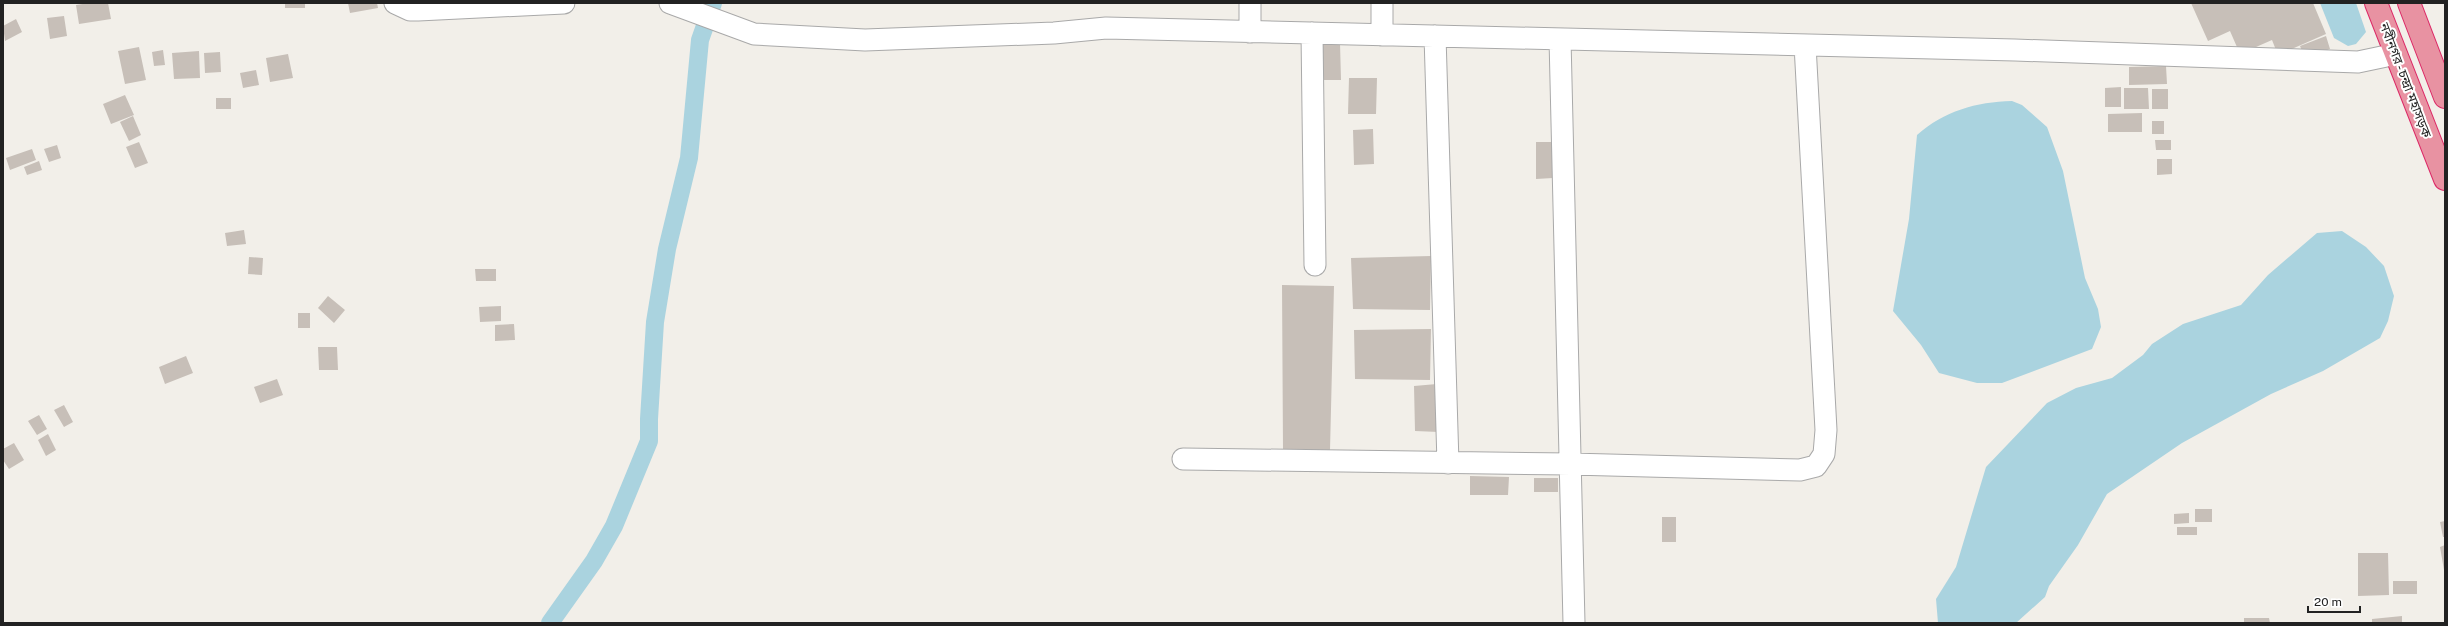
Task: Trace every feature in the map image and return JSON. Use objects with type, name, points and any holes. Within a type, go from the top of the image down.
[{"type":"highway","name":"নবীনগর - চন্দ্রা মহাসড়ক","points":[[2376,3],[2445,179]]},
{"type":"highway","points":[[2409,3],[2445,97]]},
{"type":"street","points":[[395,3],[410,10],[418,10],[564,3]]},
{"type":"street","points":[[670,3],[754,34],[865,40],[1054,33],[1106,28],[1805,45],[2358,62],[2396,54]]},
{"type":"street","points":[[1250,3],[1250,32]]},
{"type":"street","points":[[1382,3],[1382,35]]},
{"type":"street","points":[[1312,33],[1315,265]]},
{"type":"street","points":[[1435,36],[1448,463]]},
{"type":"street","points":[[1560,39],[1574,623]]},
{"type":"street","points":[[1183,459],[1571,464],[1800,470],[1816,466],[1824,454],[1826,430],[1805,45]]},
{"type":"water","points":[[2320,3],[2356,3],[2366,32],[2356,44],[2348,46],[2334,38]]},
{"type":"water","points":[[2012,101],[2022,105],[2047,127],[2063,171],[2085,278],[2098,309],[2101,327],[2092,349],[2002,383],[1977,383],[1939,373],[1921,345],[1893,311],[1909,219],[1917,135],[1938,120],[1961,109],[1986,103]]},
{"type":"water","points":[[2342,231],[2366,247],[2384,266],[2394,296],[2388,321],[2380,338],[2323,371],[2271,394],[2182,443],[2107,494],[2078,545],[2049,586],[2045,597],[2016,623],[1938,623],[1936,599],[1956,567],[1986,467],[2047,403],[2076,388],[2112,378],[2143,355],[2152,344],[2183,324],[2241,305],[2268,275],[2317,233]]},
{"type":"building","points":[[108,3],[111,19],[79,24],[76,5]]},
{"type":"building","points":[[285,3],[305,3],[305,8],[285,8]]},
{"type":"building","points":[[348,3],[377,3],[378,8],[350,13]]},
{"type":"building","points":[[2191,3],[2313,3],[2326,34],[2278,55],[2272,40],[2240,54],[2230,31],[2208,41]]},
{"type":"building","points":[[64,16],[67,36],[50,39],[47,18]]},
{"type":"building","points":[[16,19],[22,32],[5,41],[3,26]]},
{"type":"building","points":[[2326,36],[2330,49],[2305,58],[2300,46]]},
{"type":"building","points":[[1322,43],[1340,43],[1341,80],[1323,80]]},
{"type":"building","points":[[139,47],[146,80],[125,84],[118,51]]},
{"type":"building","points":[[163,50],[165,65],[154,66],[152,52]]},
{"type":"building","points":[[199,51],[200,78],[174,79],[172,53]]},
{"type":"building","points":[[220,52],[221,72],[205,73],[204,53]]},
{"type":"building","points":[[288,54],[293,78],[270,82],[266,58]]},
{"type":"building","points":[[2166,66],[2167,84],[2129,85],[2129,67]]},
{"type":"building","points":[[256,70],[259,85],[243,88],[240,73]]},
{"type":"building","points":[[1349,78],[1377,78],[1376,114],[1348,114]]},
{"type":"building","points":[[2121,87],[2121,107],[2105,107],[2105,88]]},
{"type":"building","points":[[2124,88],[2148,88],[2149,109],[2124,109]]},
{"type":"building","points":[[2152,89],[2168,89],[2168,109],[2152,109]]},
{"type":"building","points":[[125,95],[134,115],[111,124],[103,104]]},
{"type":"building","points":[[216,98],[231,98],[231,109],[216,109]]},
{"type":"building","points":[[2142,113],[2142,132],[2108,132],[2108,114]]},
{"type":"building","points":[[133,116],[141,135],[129,141],[120,122]]},
{"type":"building","points":[[2152,121],[2164,121],[2164,134],[2152,134]]},
{"type":"building","points":[[1373,129],[1374,164],[1354,165],[1353,130]]},
{"type":"building","points":[[2155,140],[2171,140],[2171,150],[2156,150]]},
{"type":"building","points":[[139,142],[148,163],[135,168],[126,147]]},
{"type":"building","points":[[1536,142],[1552,142],[1553,178],[1536,179]]},
{"type":"building","points":[[57,145],[61,158],[49,162],[44,149]]},
{"type":"building","points":[[32,149],[36,160],[10,170],[6,158]]},
{"type":"building","points":[[2157,159],[2172,159],[2172,174],[2157,175]]},
{"type":"building","points":[[39,161],[42,170],[27,175],[24,167]]},
{"type":"building","points":[[244,230],[246,244],[227,246],[225,233]]},
{"type":"building","points":[[1431,256],[1430,310],[1353,309],[1351,258]]},
{"type":"building","points":[[249,257],[263,258],[262,275],[248,274]]},
{"type":"building","points":[[475,269],[496,269],[496,281],[476,281]]},
{"type":"building","points":[[1282,285],[1334,286],[1330,450],[1283,450]]},
{"type":"building","points":[[328,296],[345,310],[334,323],[318,308]]},
{"type":"building","points":[[501,306],[501,321],[480,322],[479,307]]},
{"type":"building","points":[[298,313],[310,313],[310,328],[298,328]]},
{"type":"building","points":[[514,324],[515,340],[495,341],[495,325]]},
{"type":"building","points":[[1431,329],[1430,380],[1355,379],[1354,330]]},
{"type":"building","points":[[318,347],[337,347],[338,370],[319,370]]},
{"type":"building","points":[[186,356],[193,373],[165,384],[159,367]]},
{"type":"building","points":[[277,379],[283,395],[260,403],[254,387]]},
{"type":"building","points":[[1437,384],[1439,432],[1415,431],[1414,386]]},
{"type":"building","points":[[64,405],[73,422],[64,427],[54,410]]},
{"type":"building","points":[[39,415],[47,429],[37,435],[28,421]]},
{"type":"building","points":[[48,434],[56,450],[46,456],[38,440]]},
{"type":"building","points":[[14,443],[24,460],[9,469],[3,460],[3,449]]},
{"type":"building","points":[[1470,476],[1509,477],[1508,495],[1470,495]]},
{"type":"building","points":[[1534,478],[1558,478],[1558,492],[1534,492]]},
{"type":"building","points":[[2195,509],[2212,509],[2212,522],[2195,522]]},
{"type":"building","points":[[2189,513],[2189,523],[2174,524],[2174,514]]},
{"type":"building","points":[[1662,517],[1676,517],[1676,542],[1662,542]]},
{"type":"building","points":[[2445,521],[2445,537],[2443,537],[2440,522]]},
{"type":"building","points":[[2177,527],[2197,527],[2197,535],[2177,535]]},
{"type":"building","points":[[2445,545],[2445,570],[2444,570],[2440,547]]},
{"type":"building","points":[[2358,553],[2388,553],[2389,595],[2358,596]]},
{"type":"building","points":[[2393,581],[2417,581],[2417,594],[2393,594]]},
{"type":"building","points":[[2402,616],[2402,623],[2372,623],[2372,619]]},
{"type":"building","points":[[2244,618],[2269,618],[2270,623],[2244,623]]},
{"type":"waterway","points":[[550,623],[594,561],[614,526],[649,441],[655,322],[667,249],[689,158],[700,40],[713,3]]}]
